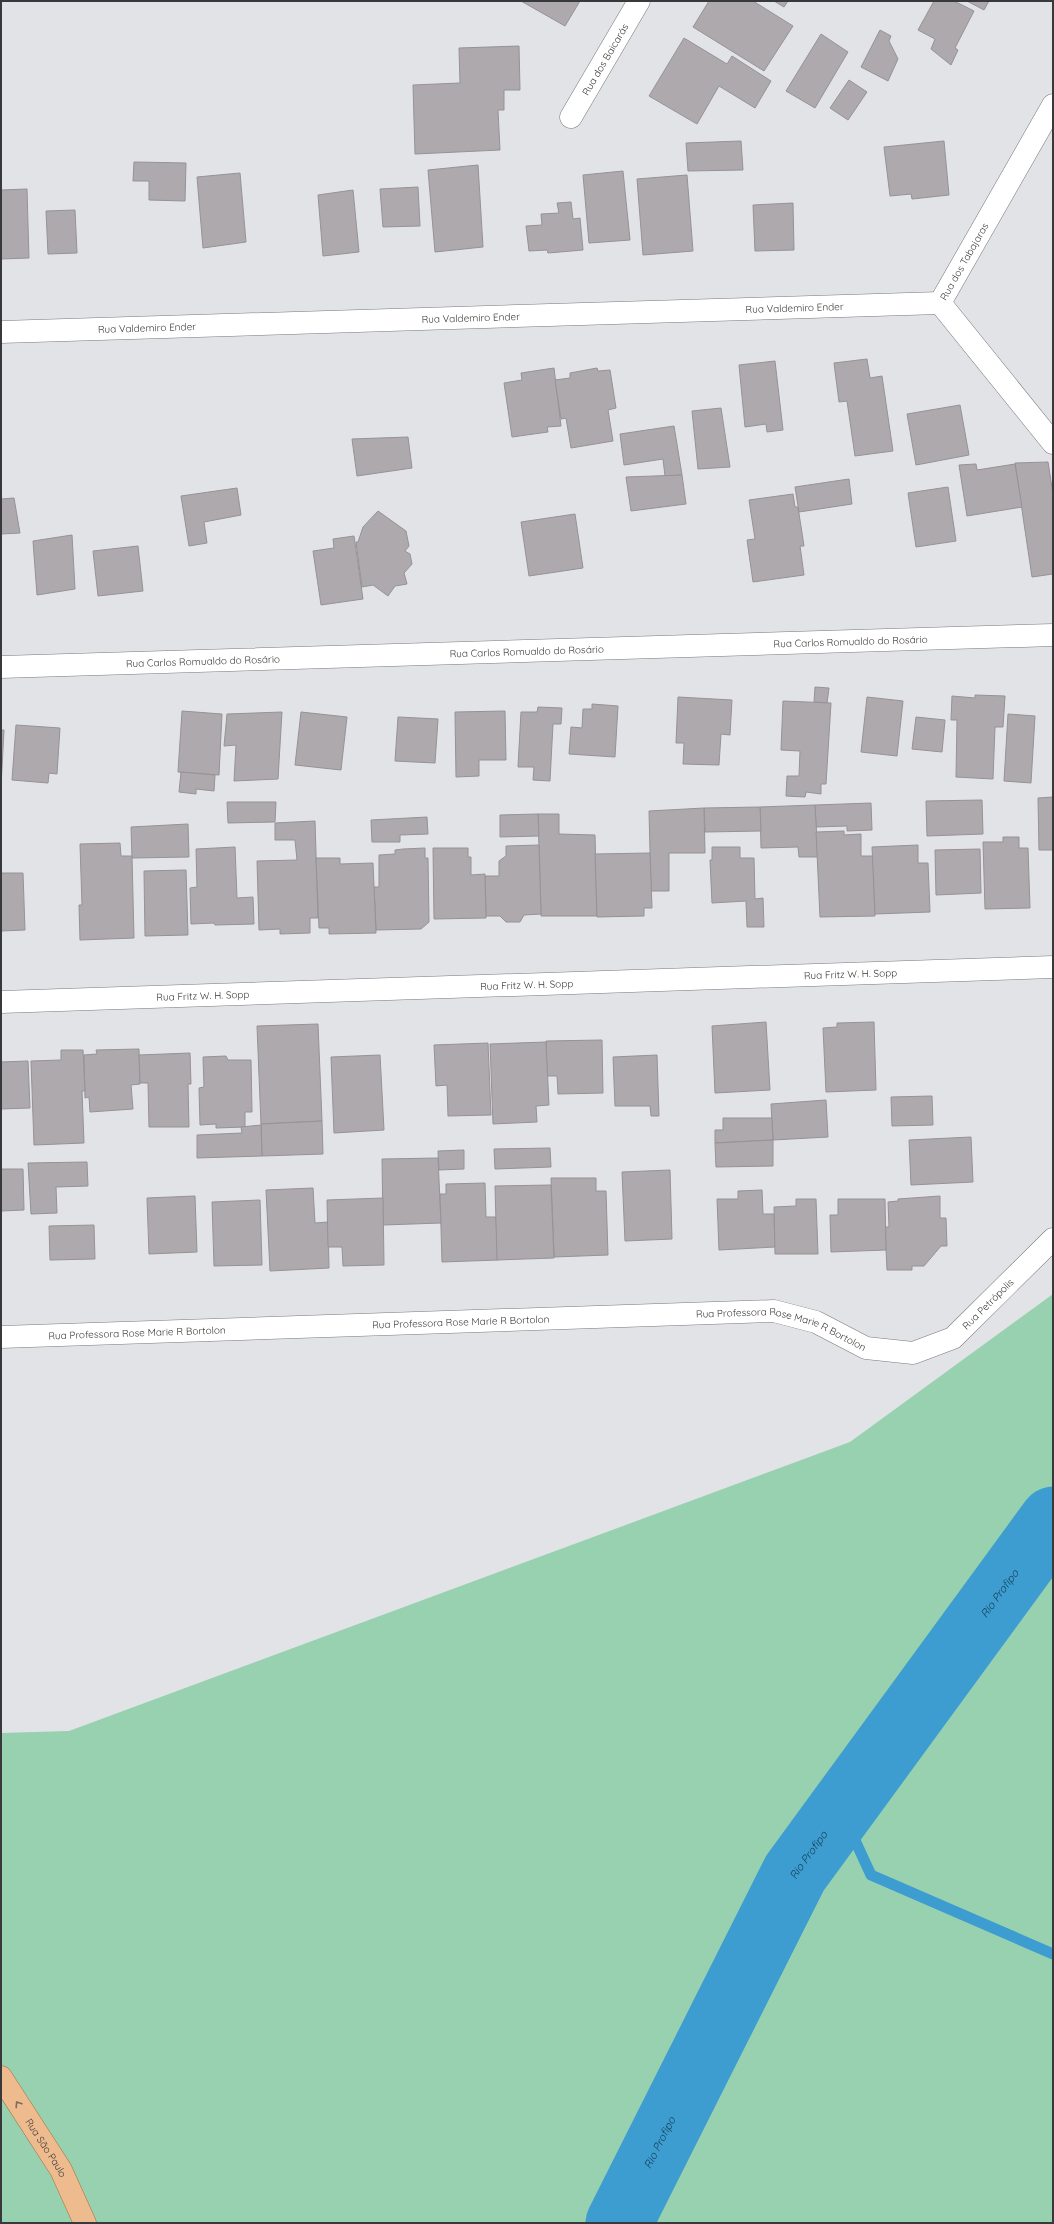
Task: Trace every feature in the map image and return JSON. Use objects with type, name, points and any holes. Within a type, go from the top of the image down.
[{"type":"main road","name":"Rua São Paulo","points":[[1,2077],[60,2170],[85,2223]]},
{"type":"street","name":"Rua dos Baicarás","points":[[571,117],[639,1]]},
{"type":"street","name":"Rua dos Tabajaras","points":[[1053,106],[940,303],[1053,442]]},
{"type":"street","name":"Rua Valdemiro Ender","points":[[1,332],[940,303]]},
{"type":"street","name":"Rua Carlos Romualdo do Rosário","points":[[1,667],[1053,635]]},
{"type":"street","name":"Rua Fritz W. H. Sopp","points":[[1,1002],[1053,967]]},
{"type":"street","name":"Rua Petrópolis","points":[[913,1353],[953,1338],[1053,1239]]},
{"type":"street","name":"Rua Professora Rose Marie R Bortolon","points":[[1,1337],[774,1311],[816,1322],[866,1348],[913,1353]]},
{"type":"green space","points":[[1053,1294],[1053,2223],[1,2223],[1,1733],[69,1731],[850,1442]]},
{"type":"building","points":[[521,1],[580,1],[565,26]]},
{"type":"building","points":[[709,1],[753,1],[793,26],[764,71],[693,27]]},
{"type":"building","points":[[774,1],[788,1],[784,7]]},
{"type":"building","points":[[934,1],[954,1],[974,11],[955,48],[958,50],[951,65],[931,49],[935,39],[918,30]]},
{"type":"building","points":[[967,1],[989,1],[984,10]]},
{"type":"building","points":[[880,30],[891,36],[889,41],[898,59],[888,81],[861,67]]},
{"type":"building","points":[[821,34],[848,52],[815,108],[786,91]]},
{"type":"building","points":[[684,38],[727,64],[732,56],[771,81],[755,108],[719,86],[697,124],[649,96]]},
{"type":"building","points":[[519,46],[520,90],[504,90],[504,110],[498,110],[500,150],[415,154],[413,85],[460,83],[459,48]]},
{"type":"building","points":[[849,80],[867,92],[848,120],[830,108]]},
{"type":"building","points":[[741,141],[743,170],[688,171],[686,143]]},
{"type":"building","points":[[944,141],[949,195],[912,199],[911,194],[890,196],[884,147]]},
{"type":"building","points":[[134,162],[186,163],[185,201],[149,200],[149,181],[133,181]]},
{"type":"building","points":[[478,165],[483,247],[435,252],[428,170]]},
{"type":"building","points":[[623,171],[630,240],[589,243],[583,175]]},
{"type":"building","points":[[240,173],[246,242],[203,248],[197,177]]},
{"type":"building","points":[[687,175],[693,251],[643,255],[637,179]]},
{"type":"building","points":[[418,187],[420,226],[383,227],[380,189]]},
{"type":"building","points":[[27,189],[29,258],[1,259],[1,190]]},
{"type":"building","points":[[353,190],[359,252],[323,256],[318,195]]},
{"type":"building","points":[[571,202],[573,219],[580,218],[583,250],[548,253],[547,250],[529,251],[526,226],[542,225],[541,214],[559,213],[557,203]]},
{"type":"building","points":[[793,203],[794,250],[755,251],[753,205]]},
{"type":"building","points":[[75,210],[77,253],[48,254],[46,211]]},
{"type":"building","points":[[867,359],[870,378],[882,376],[893,451],[855,456],[847,401],[839,402],[834,363]]},
{"type":"building","points":[[775,361],[783,430],[767,432],[766,424],[745,427],[739,365]]},
{"type":"building","points":[[554,368],[561,426],[547,427],[548,432],[512,437],[504,383],[522,380],[521,373]]},
{"type":"building","points":[[597,368],[598,371],[610,370],[616,408],[608,410],[613,441],[571,448],[566,418],[561,419],[555,380],[570,378],[570,373]]},
{"type":"building","points":[[960,405],[969,455],[916,465],[907,414]]},
{"type":"building","points":[[721,408],[730,467],[698,469],[692,411]]},
{"type":"building","points":[[674,426],[682,475],[665,476],[663,459],[624,465],[620,434]]},
{"type":"building","points":[[408,437],[412,468],[357,476],[352,439]]},
{"type":"building","points":[[1048,462],[1053,494],[1053,574],[1032,577],[1015,463]]},
{"type":"building","points":[[976,464],[977,470],[1015,464],[1022,507],[967,516],[959,465]]},
{"type":"building","points":[[682,475],[686,504],[631,511],[626,477]]},
{"type":"building","points":[[849,479],[852,504],[799,512],[795,487]]},
{"type":"building","points":[[948,487],[956,541],[916,547],[908,493]]},
{"type":"building","points":[[237,488],[241,515],[204,522],[207,543],[189,546],[181,496]]},
{"type":"building","points":[[793,494],[795,507],[798,507],[804,546],[800,546],[804,575],[753,582],[747,540],[755,539],[749,500]]},
{"type":"building","points":[[14,498],[20,533],[1,534],[1,499]]},
{"type":"building","points":[[378,511],[406,531],[409,546],[405,551],[410,554],[412,564],[404,573],[407,584],[395,586],[388,596],[373,585],[362,587],[356,542],[358,542],[363,527]]},
{"type":"building","points":[[575,514],[583,568],[529,576],[521,522]]},
{"type":"building","points":[[72,535],[75,589],[37,595],[33,541]]},
{"type":"building","points":[[354,536],[363,599],[321,605],[313,551],[334,548],[333,539]]},
{"type":"building","points":[[138,546],[143,591],[98,596],[93,551]]},
{"type":"building","points":[[815,687],[829,688],[827,703],[814,702]]},
{"type":"building","points":[[975,695],[1005,696],[1003,727],[995,727],[993,779],[956,777],[957,720],[951,720],[952,696],[975,698]]},
{"type":"building","points":[[678,697],[732,700],[730,735],[721,734],[719,765],[683,764],[684,743],[676,743]]},
{"type":"building","points":[[867,697],[903,701],[897,756],[861,752]]},
{"type":"building","points":[[783,701],[831,703],[826,784],[821,784],[821,794],[806,792],[805,797],[786,796],[787,776],[799,776],[800,751],[781,750]]},
{"type":"building","points":[[592,704],[618,706],[615,757],[569,754],[571,727],[582,728],[583,709],[592,709]]},
{"type":"building","points":[[538,707],[562,708],[561,724],[553,724],[550,781],[533,780],[534,767],[518,767],[521,712],[537,712]]},
{"type":"building","points":[[182,711],[222,714],[219,775],[178,772]]},
{"type":"building","points":[[505,711],[506,760],[479,760],[479,776],[456,777],[455,712]]},
{"type":"building","points":[[282,712],[278,779],[234,781],[236,745],[224,746],[227,714]]},
{"type":"building","points":[[301,712],[347,717],[341,770],[295,765]]},
{"type":"building","points":[[1008,714],[1035,716],[1031,783],[1004,781]]},
{"type":"building","points":[[398,717],[438,719],[435,763],[395,761]]},
{"type":"building","points":[[916,717],[945,720],[942,752],[912,749]]},
{"type":"building","points":[[16,725],[60,728],[57,774],[49,773],[48,783],[12,780]]},
{"type":"building","points":[[1,730],[4,730],[1,787]]},
{"type":"building","points":[[181,772],[215,775],[214,791],[196,789],[196,794],[179,792]]},
{"type":"building","points":[[1053,797],[1053,850],[1039,850],[1038,798]]},
{"type":"building","points":[[982,800],[983,834],[927,836],[926,801]]},
{"type":"building","points":[[227,802],[276,802],[275,822],[228,823]]},
{"type":"building","points":[[871,803],[872,830],[847,831],[847,826],[816,827],[815,805]]},
{"type":"building","points":[[815,805],[818,857],[799,857],[798,847],[761,848],[760,807]]},
{"type":"building","points":[[760,807],[761,831],[705,832],[704,808]]},
{"type":"building","points":[[704,808],[705,853],[669,853],[669,891],[651,891],[649,811]]},
{"type":"building","points":[[538,814],[559,814],[559,834],[595,835],[597,916],[541,916]]},
{"type":"building","points":[[538,814],[539,836],[500,837],[500,815]]},
{"type":"building","points":[[427,817],[428,834],[400,835],[400,842],[372,842],[371,820]]},
{"type":"building","points":[[315,821],[318,918],[310,918],[310,933],[280,934],[280,929],[259,930],[257,861],[297,860],[295,840],[275,840],[275,823]]},
{"type":"building","points":[[188,824],[189,857],[132,858],[131,827]]},
{"type":"building","points":[[844,831],[844,835],[861,834],[861,856],[873,856],[875,916],[820,917],[816,832]]},
{"type":"building","points":[[1003,837],[1019,837],[1019,848],[1028,848],[1030,908],[985,909],[983,842],[1003,842]]},
{"type":"building","points":[[120,843],[121,856],[132,856],[134,938],[80,940],[79,905],[82,905],[80,844]]},
{"type":"building","points":[[539,845],[541,914],[524,915],[520,922],[506,922],[500,916],[486,916],[485,876],[499,876],[499,861],[506,856],[506,846]]},
{"type":"building","points":[[918,845],[918,863],[928,863],[930,912],[875,914],[872,847]]},
{"type":"building","points":[[235,847],[237,898],[253,897],[254,924],[191,924],[190,888],[197,887],[196,849]]},
{"type":"building","points":[[712,847],[740,847],[740,858],[754,858],[755,899],[763,898],[764,927],[747,927],[746,901],[712,903],[710,860],[712,860]]},
{"type":"building","points":[[425,848],[425,858],[428,858],[429,922],[421,929],[376,930],[374,887],[379,887],[379,855],[395,854],[395,850]]},
{"type":"building","points":[[433,848],[468,848],[468,857],[471,857],[471,875],[485,874],[486,918],[434,919]]},
{"type":"building","points":[[980,849],[981,893],[936,895],[935,850]]},
{"type":"building","points":[[650,853],[652,908],[644,908],[644,916],[597,917],[595,854]]},
{"type":"building","points":[[316,858],[340,858],[340,864],[373,863],[376,933],[329,934],[329,928],[319,928]]},
{"type":"building","points":[[186,870],[188,935],[145,936],[144,871]]},
{"type":"building","points":[[1,873],[23,873],[25,930],[1,931]]},
{"type":"building","points":[[766,1022],[770,1090],[715,1093],[712,1026]]},
{"type":"building","points":[[874,1022],[876,1090],[826,1092],[823,1028],[837,1027],[837,1023]]},
{"type":"building","points":[[318,1024],[322,1121],[261,1124],[257,1026]]},
{"type":"building","points":[[602,1040],[603,1093],[558,1094],[557,1076],[547,1076],[546,1041]]},
{"type":"building","points":[[546,1042],[549,1105],[536,1106],[537,1122],[493,1124],[490,1044]]},
{"type":"building","points":[[488,1043],[491,1115],[448,1116],[447,1085],[436,1086],[434,1045]]},
{"type":"building","points":[[139,1049],[140,1084],[131,1085],[133,1109],[90,1112],[89,1097],[85,1098],[84,1055],[97,1054],[96,1050]]},
{"type":"building","points":[[61,1050],[83,1050],[85,1091],[82,1091],[84,1143],[34,1145],[31,1061],[61,1060]]},
{"type":"building","points":[[190,1053],[191,1084],[188,1084],[189,1127],[149,1127],[148,1083],[140,1083],[139,1055]]},
{"type":"building","points":[[380,1055],[384,1130],[334,1133],[331,1057]]},
{"type":"building","points":[[657,1055],[659,1116],[651,1116],[650,1106],[615,1106],[613,1057]]},
{"type":"building","points":[[226,1056],[228,1060],[251,1060],[252,1112],[245,1112],[245,1127],[216,1128],[216,1124],[200,1125],[199,1088],[204,1087],[203,1057]]},
{"type":"building","points":[[28,1061],[30,1108],[1,1109],[1,1062]]},
{"type":"building","points":[[932,1096],[933,1125],[892,1126],[891,1097]]},
{"type":"building","points":[[826,1100],[828,1137],[773,1140],[771,1104]]},
{"type":"building","points":[[723,1118],[772,1118],[773,1140],[715,1143],[715,1130],[723,1130]]},
{"type":"building","points":[[322,1121],[323,1154],[262,1156],[261,1124]]},
{"type":"building","points":[[261,1125],[262,1156],[197,1158],[197,1135],[242,1133],[241,1127]]},
{"type":"building","points":[[971,1137],[973,1182],[911,1185],[909,1140]]},
{"type":"building","points":[[773,1140],[773,1166],[716,1167],[715,1143]]},
{"type":"building","points":[[550,1148],[551,1167],[495,1169],[494,1149]]},
{"type":"building","points":[[464,1150],[464,1169],[439,1170],[438,1151]]},
{"type":"building","points":[[438,1158],[441,1223],[383,1225],[382,1159]]},
{"type":"building","points":[[87,1162],[88,1186],[56,1187],[57,1213],[31,1214],[28,1163]]},
{"type":"building","points":[[1,1169],[23,1169],[24,1210],[1,1211]]},
{"type":"building","points":[[670,1170],[672,1239],[625,1241],[622,1172]]},
{"type":"building","points":[[551,1178],[596,1178],[596,1191],[606,1191],[608,1255],[554,1257]]},
{"type":"building","points":[[485,1183],[486,1217],[496,1217],[498,1260],[442,1262],[440,1194],[446,1194],[446,1184]]},
{"type":"building","points":[[551,1185],[554,1258],[497,1260],[495,1186]]},
{"type":"building","points":[[313,1188],[315,1223],[328,1222],[329,1268],[270,1271],[266,1190]]},
{"type":"building","points":[[762,1190],[763,1214],[774,1214],[775,1247],[719,1250],[717,1199],[738,1199],[738,1191]]},
{"type":"building","points":[[195,1196],[197,1252],[149,1254],[147,1198]]},
{"type":"building","points":[[940,1196],[940,1218],[946,1218],[947,1246],[941,1246],[924,1266],[912,1266],[912,1270],[887,1270],[885,1227],[889,1227],[888,1202],[898,1201],[898,1199]]},
{"type":"building","points":[[383,1198],[384,1265],[343,1266],[342,1247],[328,1247],[327,1200]]},
{"type":"building","points":[[796,1199],[816,1199],[818,1254],[775,1254],[774,1207],[796,1206]]},
{"type":"building","points":[[838,1199],[885,1199],[886,1250],[831,1252],[830,1215],[838,1215]]},
{"type":"building","points":[[260,1200],[262,1265],[214,1266],[212,1202]]},
{"type":"building","points":[[94,1225],[95,1259],[50,1260],[49,1226]]},
{"type":"waterway","name":"Rio Profipo","points":[[619,2223],[795,1873],[1053,1520]]},
{"type":"waterway","points":[[841,1810],[871,1875],[1053,1954]]}]
